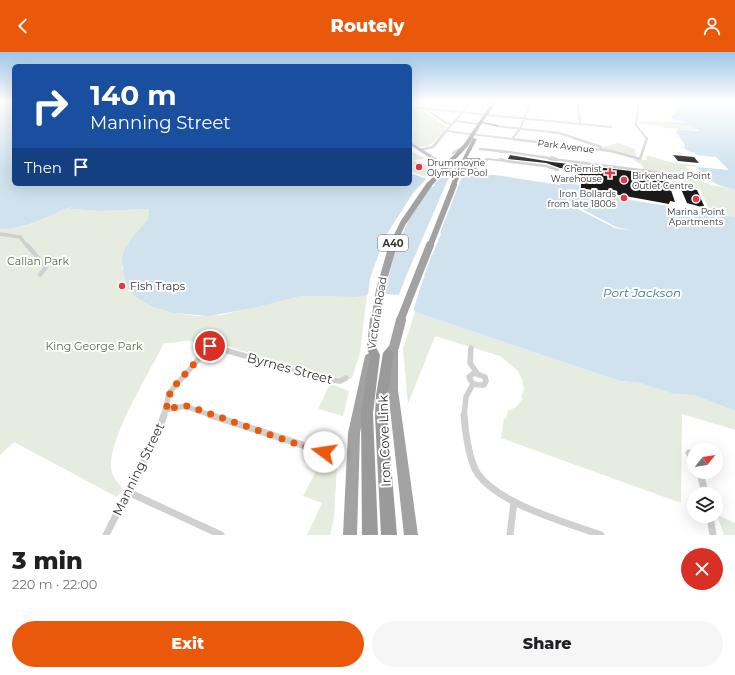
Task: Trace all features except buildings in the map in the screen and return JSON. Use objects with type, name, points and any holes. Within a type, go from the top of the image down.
[{"type":"highway","points":[[482,124],[497,126]]},
{"type":"highway","name":"Victoria Road","points":[[410,535],[393,390],[393,348],[399,324],[468,151],[482,124]]},
{"type":"highway","name":"Victoria Road","points":[[350,535],[354,433],[372,347],[381,282],[390,249],[400,226],[415,200],[426,186],[475,135]]},
{"type":"highway","points":[[468,151],[472,156],[484,162]]},
{"type":"highway","points":[[464,164],[478,159],[484,162]]},
{"type":"highway","name":"Iron Cove Link","points":[[370,535],[367,413],[375,355],[372,347]]},
{"type":"highway","name":"Iron Cove Link","points":[[389,535],[381,416],[382,395],[388,353],[393,348]]},
{"type":"main road","points":[[412,144],[443,164]]},
{"type":"main road","points":[[464,164],[476,168],[484,162]]},
{"type":"street","points":[[420,150],[431,148],[452,124]]},
{"type":"street","points":[[478,124],[482,124]]},
{"type":"street","points":[[501,160],[509,141],[520,129],[523,124]]},
{"type":"street","points":[[575,124],[611,127]]},
{"type":"street","name":"Park Avenue","points":[[446,131],[611,151],[641,159],[641,152],[647,138],[636,124]]},
{"type":"street","points":[[497,126],[559,133],[601,147]]},
{"type":"street","points":[[453,157],[459,149]]},
{"type":"street","points":[[480,149],[549,158],[554,161],[560,160],[667,173]]},
{"type":"street","points":[[484,162],[501,160],[546,166],[558,170]]},
{"type":"street","points":[[0,234],[20,237],[46,267],[40,275]]},
{"type":"street","name":"Byrnes Street","points":[[210,346],[332,380],[340,381],[346,378]]},
{"type":"street","name":"Manning Street","points":[[106,535],[157,436],[171,390],[210,346]]},
{"type":"street","points":[[472,348],[470,363],[477,373],[485,376],[486,381],[482,386],[473,384],[470,381],[469,377],[472,374],[477,373]]},
{"type":"street","points":[[473,384],[467,395],[463,416],[474,468],[484,483],[514,502],[601,535]]},
{"type":"street","points":[[166,410],[179,406],[188,406],[314,450],[324,452]]},
{"type":"street","points":[[128,492],[222,535]]},
{"type":"street","points":[[510,535],[514,502]]},
{"type":"street","points":[[711,523],[713,535]]},
{"type":"green space","points":[[412,124],[441,124],[447,128],[445,128],[438,138],[430,145],[421,147],[412,142]]},
{"type":"green space","points":[[640,124],[673,124],[690,126],[698,130],[664,128],[663,126]]},
{"type":"green space","points":[[618,143],[635,149],[636,158],[617,151],[600,148]]},
{"type":"green space","name":"Drummoyne Olympic Pool","points":[[412,152],[426,159],[413,160],[429,166],[425,174],[427,175],[426,177],[412,172]]},
{"type":"green space","points":[[647,155],[669,162],[695,165],[697,167],[686,166],[689,175],[706,183],[735,189],[735,217],[711,214],[700,189],[682,186],[680,180],[676,176],[667,172],[644,170],[642,165],[632,159],[646,160]]},
{"type":"green space","name":"King George Park","points":[[68,207],[72,207],[71,209],[102,211],[149,209],[148,219],[134,235],[122,263],[122,268],[173,313],[197,316],[221,315],[301,296],[357,297],[367,294],[360,353],[352,378],[330,376],[212,342],[204,350],[195,342],[190,341],[164,343],[131,405],[116,440],[112,455],[111,468],[114,477],[123,489],[117,497],[14,442],[0,455],[0,229],[9,229],[26,225],[52,216]]},
{"type":"green space","points":[[415,312],[620,381],[640,383],[674,394],[694,395],[735,411],[735,430],[682,414],[681,503],[501,438],[504,418],[506,419],[508,411],[516,407],[523,398],[521,397],[524,390],[523,380],[517,370],[500,356],[435,336],[408,404],[403,349]]},
{"type":"green space","points":[[330,384],[349,391],[343,416],[318,409]]},
{"type":"green space","points":[[319,465],[337,466],[334,517],[330,535],[307,535],[322,503],[303,496]]},
{"type":"green space","points":[[723,518],[735,523],[735,535],[724,535],[720,523],[723,523]]},
{"type":"water","name":"Port Jackson","points":[[0,124],[12,124],[12,186],[412,186],[412,174],[430,180],[452,176],[495,175],[560,185],[561,182],[579,185],[579,188],[624,199],[735,217],[735,411],[694,395],[674,394],[640,383],[620,381],[415,312],[409,296],[374,293],[357,297],[301,296],[253,308],[209,316],[173,313],[151,306],[136,297],[127,287],[122,263],[123,253],[134,235],[148,219],[149,209],[102,211],[70,209],[72,207],[70,207],[28,224],[14,228],[0,229]]},
{"type":"water","points":[[673,124],[735,124],[735,189],[713,182],[706,176],[697,167],[729,170],[716,157],[696,155],[694,152],[690,152],[684,148],[685,145],[676,132],[678,129],[698,130],[690,126]]},
{"type":"pier","points":[[463,174],[440,233],[441,234],[433,253],[434,254],[432,254],[425,273],[424,276],[426,277],[424,277],[413,311],[408,298],[398,297],[450,175]]},
{"type":"pier","points":[[442,176],[431,188],[408,221],[394,256],[384,296],[368,296],[370,278],[385,237],[413,193],[428,177]]},
{"type":"pier","points":[[567,189],[600,192],[570,190],[569,202],[616,227],[634,231],[615,228],[566,203]]},
{"type":"tunnel","points":[[443,164],[450,168],[464,169]]},
{"type":"place","name":"Drummoyne Olympic Pool","points":[[419,167]]},
{"type":"place","name":"Chemist Warehouse","points":[[610,173]]},
{"type":"place","name":"Birkenhead Point Outlet Centre","points":[[624,180]]},
{"type":"place","name":"Iron Bollards from late 1800s","points":[[624,198]]},
{"type":"place","name":"Marina Point Apartments","points":[[696,199]]},
{"type":"place","name":"Fish Traps","points":[[122,286]]},
{"type":"route","points":[[210,346],[171,390],[167,399],[166,410],[182,405],[188,406],[314,450],[324,452]]},
{"type":"park label","name":"Callan Park","points":[[38,261]]}]
